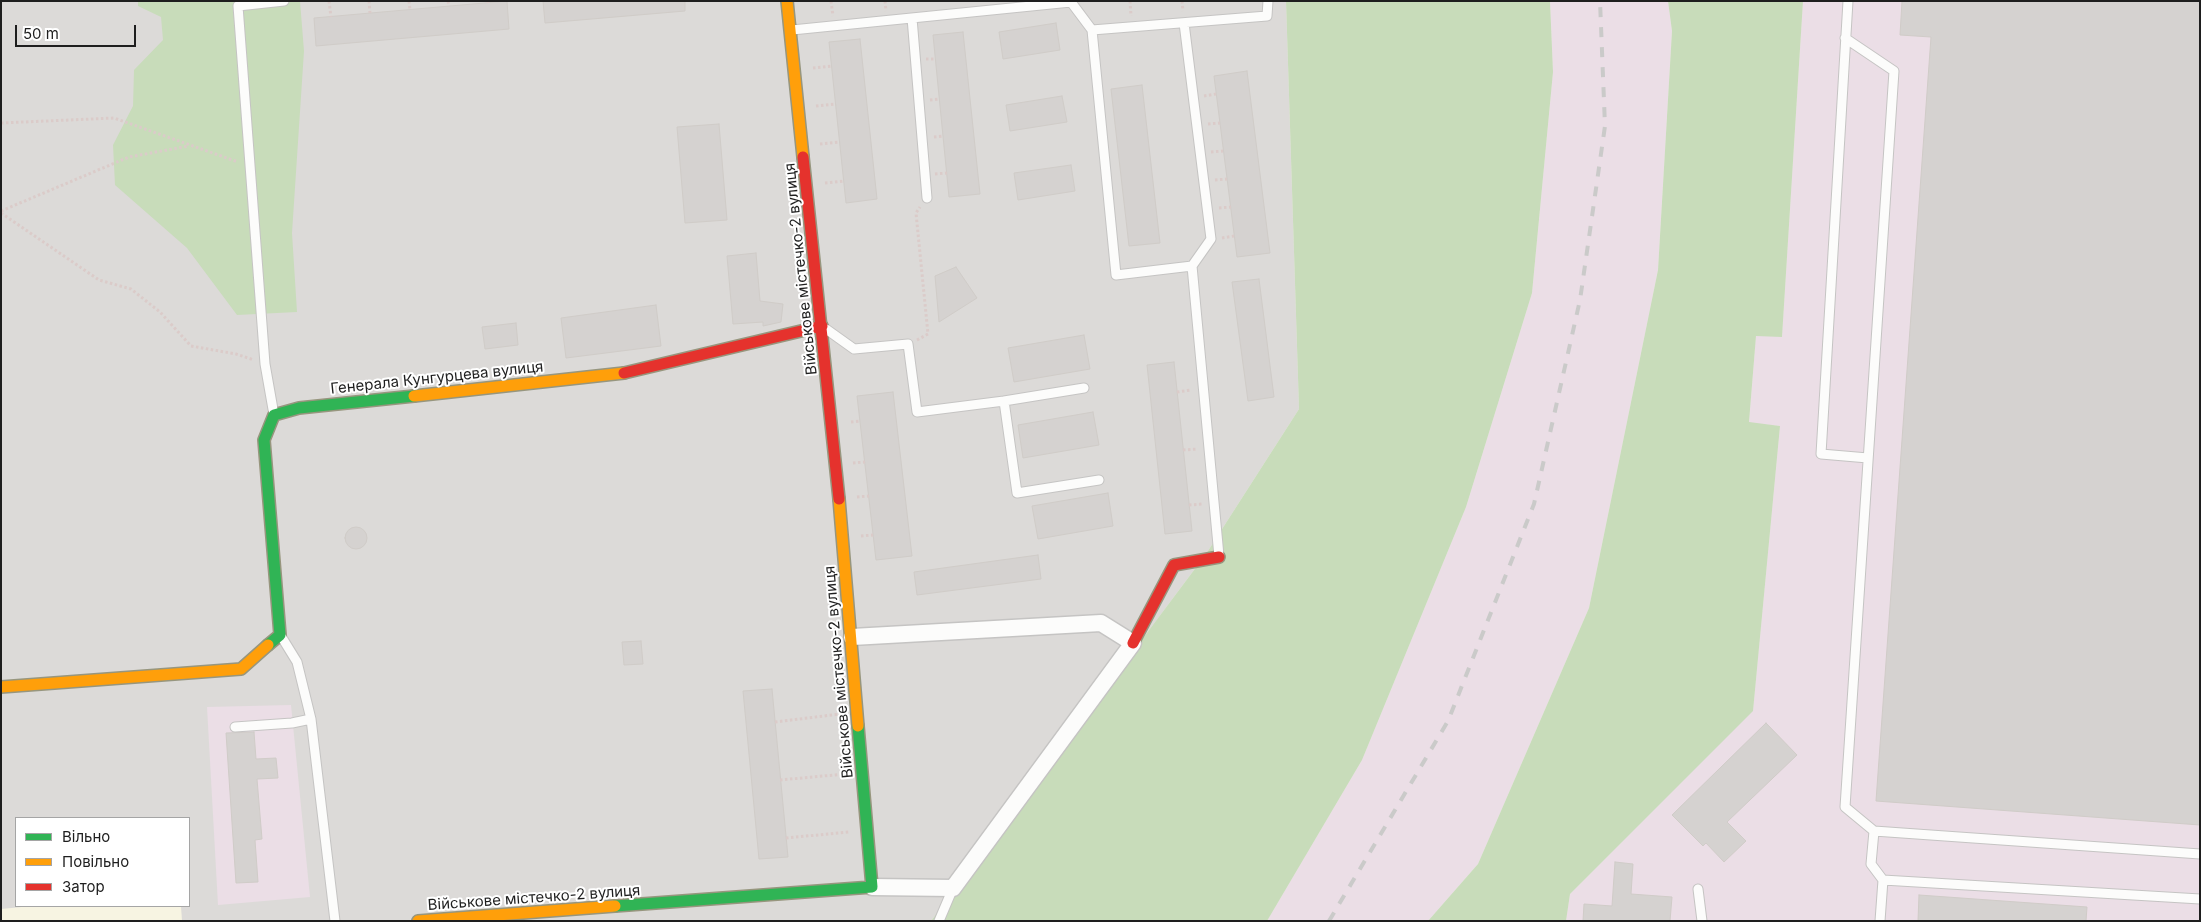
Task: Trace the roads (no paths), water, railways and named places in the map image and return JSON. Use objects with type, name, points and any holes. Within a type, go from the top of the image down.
[{"type":"street","name":"Військове містечко-2 вулиця","points":[[418,921],[570,916],[872,887],[852,637],[822,326],[787,1]]},
{"type":"street","name":"Генерала Кунгурцева вулиця","points":[[274,415],[299,408],[628,373],[822,326]]},
{"type":"street","points":[[1,686],[241,669],[280,635],[264,440],[274,415]]},
{"type":"street","points":[[872,887],[954,888],[1133,643],[1174,565],[1219,557]]},
{"type":"street","points":[[852,637],[1101,623],[1133,643]]},
{"type":"lane","points":[[274,415],[265,364],[238,6],[284,1]]},
{"type":"lane","points":[[1092,30],[1267,16],[1268,1]]},
{"type":"lane","points":[[1848,1],[1820,454],[1868,458]]},
{"type":"lane","points":[[790,30],[1071,2],[1092,30],[1116,275],[1192,266]]},
{"type":"lane","points":[[912,18],[927,198]]},
{"type":"lane","points":[[1184,23],[1210,239],[1192,266],[1219,557]]},
{"type":"lane","points":[[1846,38],[1894,70],[1844,807],[1874,831],[2200,854]]},
{"type":"lane","points":[[822,326],[854,348],[908,344],[917,412],[1084,388]]},
{"type":"lane","points":[[1004,401],[1017,493],[1099,480]]},
{"type":"lane","points":[[280,635],[297,662],[311,719],[336,921]]},
{"type":"lane","points":[[235,727],[292,723],[311,719]]},
{"type":"lane","points":[[1874,831],[1871,864],[1883,880],[1880,921]]},
{"type":"lane","points":[[1883,880],[2200,899]]},
{"type":"lane","points":[[939,921],[954,888]]},
{"type":"lane","points":[[1698,889],[1702,921]]},
{"type":"railway","points":[[1329,921],[1448,721],[1534,504],[1580,300],[1605,126],[1600,1]]}]
